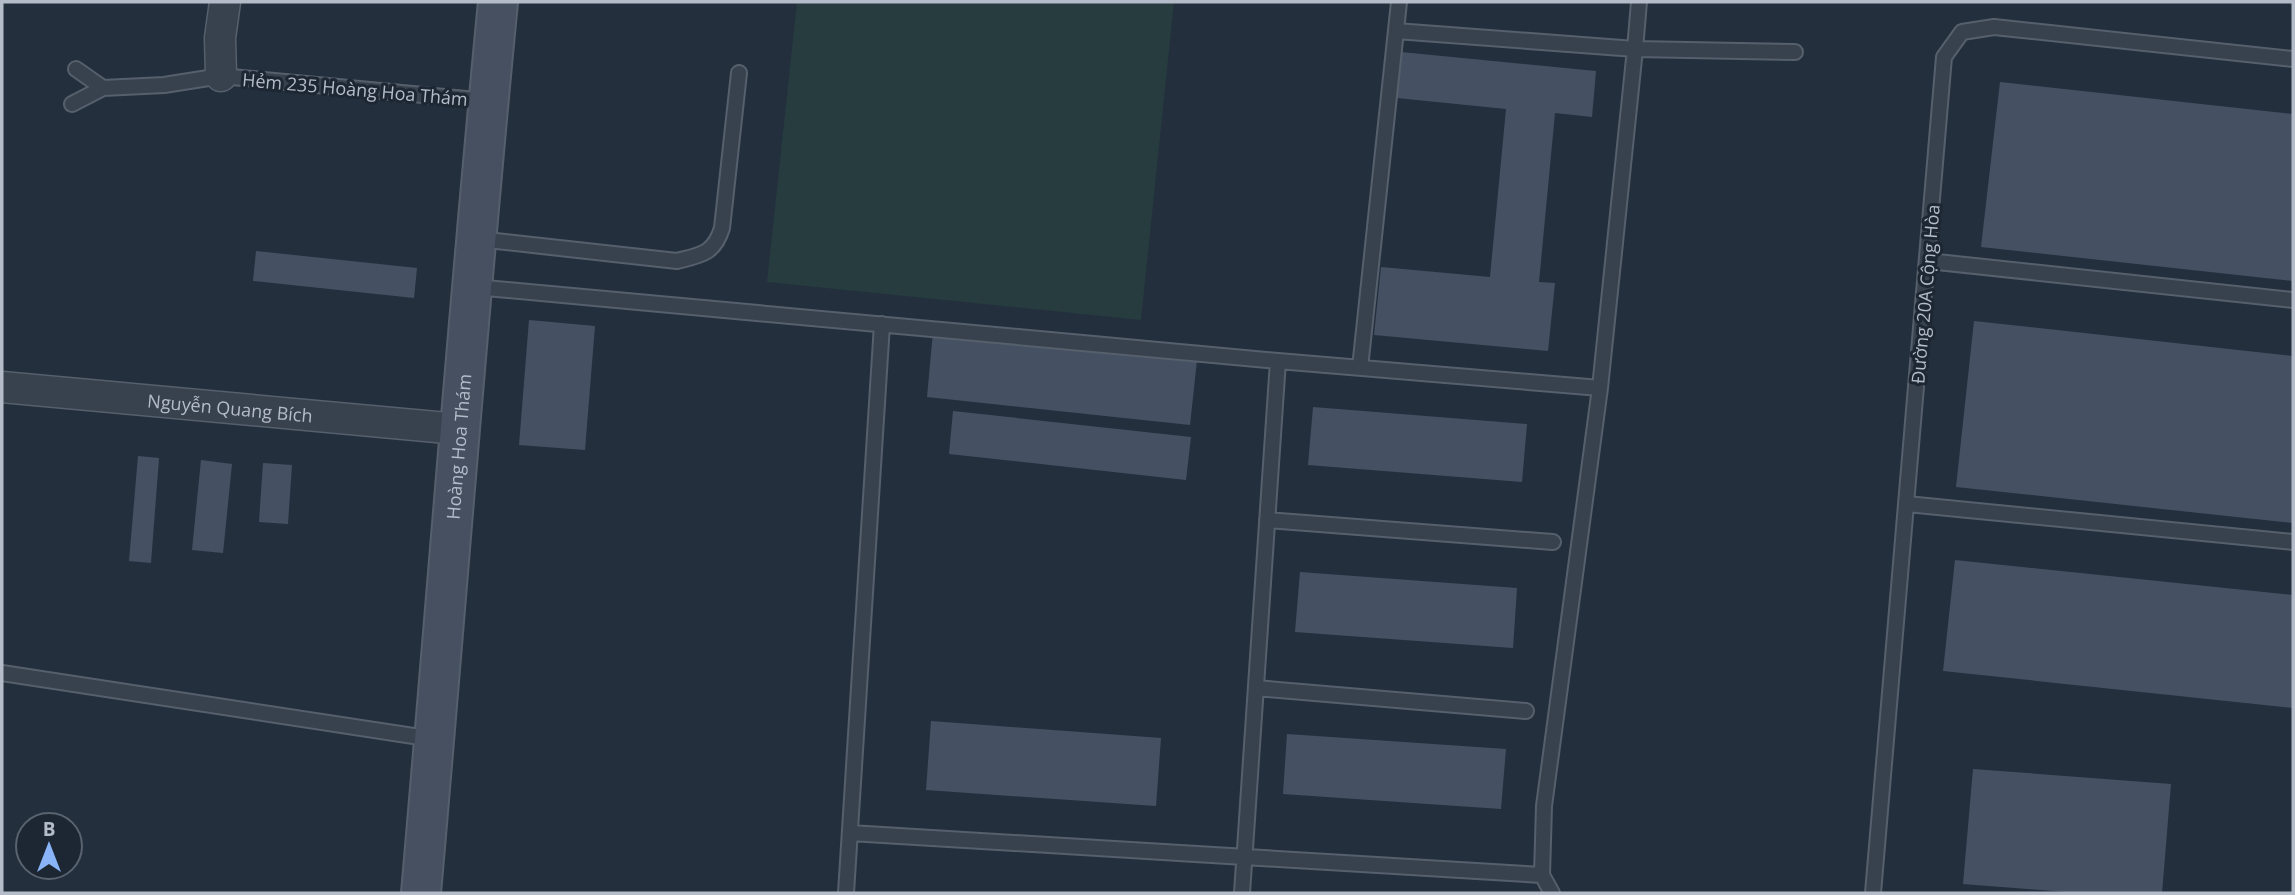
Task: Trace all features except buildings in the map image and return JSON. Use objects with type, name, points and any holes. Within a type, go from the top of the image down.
[{"type":"main road","name":"Hoàng Hoa Thám","points":[[421,893],[458,429],[474,287],[498,2]]},
{"type":"street","points":[[221,76],[220,38],[225,2]]},
{"type":"street","name":"Nguyễn Quang Bích","points":[[2,387],[458,429]]},
{"type":"lane","points":[[1360,368],[1399,2]]},
{"type":"lane","points":[[1552,893],[1542,874],[1544,806],[1600,388],[1639,2]]},
{"type":"lane","name":"Đường 20A Cộng Hòa","points":[[1873,893],[1944,57],[1962,32],[1994,27],[2293,59]]},
{"type":"lane","points":[[1396,31],[1635,49],[1795,52]]},
{"type":"lane","points":[[72,104],[103,88],[76,69]]},
{"type":"lane","points":[[477,239],[677,261],[709,252],[719,240],[722,228],[739,73]]},
{"type":"lane","name":"Hẻm 235 Hoàng Hoa Thám","points":[[103,88],[164,85],[221,76],[488,101]]},
{"type":"lane","points":[[1928,261],[2293,300]]},
{"type":"lane","points":[[474,287],[1600,388]]},
{"type":"lane","points":[[846,893],[882,324]]},
{"type":"lane","points":[[1242,893],[1278,361]]},
{"type":"lane","points":[[1907,503],[2293,542]]},
{"type":"lane","points":[[1267,520],[1553,542]]},
{"type":"lane","points":[[2,673],[435,739]]},
{"type":"lane","points":[[1256,688],[1526,711]]},
{"type":"lane","points":[[850,833],[1542,874]]},
{"type":"green space","points":[[797,2],[1174,2],[1141,320],[767,282]]}]
